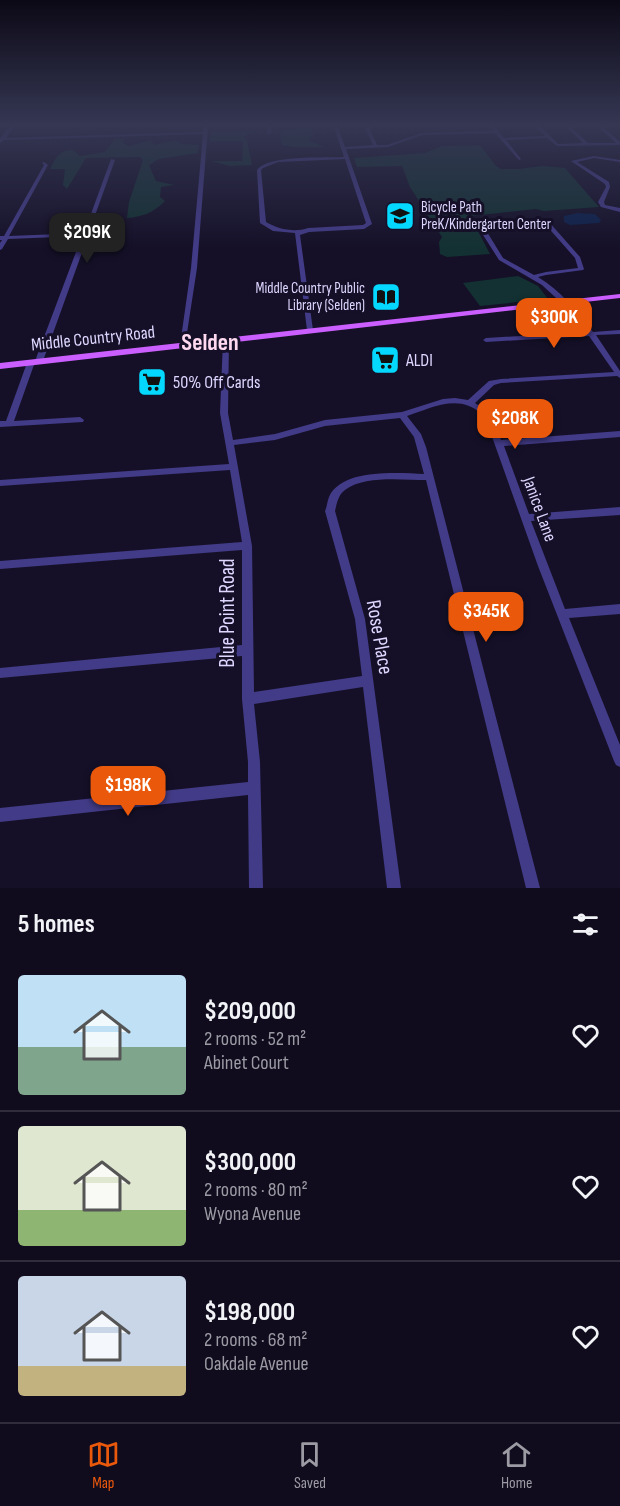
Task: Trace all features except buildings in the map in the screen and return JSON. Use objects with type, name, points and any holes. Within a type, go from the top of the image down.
[{"type":"main road","name":"Middle Country Road","points":[[0,366],[620,296]]},
{"type":"street","points":[[0,248],[3,238],[46,165]]},
{"type":"street","points":[[80,420],[4,424],[35,361],[111,165]]},
{"type":"street","points":[[183,345],[194,268],[202,165]]},
{"type":"street","points":[[265,165],[259,171],[263,224],[275,230],[300,232],[364,227],[369,224],[349,165]]},
{"type":"street","points":[[579,165],[608,185],[601,202],[603,206],[620,210]]},
{"type":"street","points":[[534,277],[540,274],[581,269],[578,258],[551,225],[540,221],[525,221],[489,224],[481,227],[501,259],[534,277],[549,285],[567,302],[620,374]]},
{"type":"street","points":[[300,232],[296,237],[310,330]]},
{"type":"street","points":[[3,238],[113,233]]},
{"type":"street","points":[[486,340],[620,332]]},
{"type":"street","name":"Blue Point Road","points":[[226,340],[224,413],[247,546],[246,650],[254,762],[256,888]]},
{"type":"street","points":[[229,444],[275,437],[325,423],[402,415],[443,402],[470,403],[492,383],[501,381],[620,374]]},
{"type":"street","name":"Janice Lane","points":[[470,403],[488,416],[563,614],[616,740],[620,761]]},
{"type":"street","points":[[402,415],[418,436],[533,888]]},
{"type":"street","points":[[499,443],[620,434]]},
{"type":"street","points":[[0,483],[233,466]]},
{"type":"street","name":"Rose Place","points":[[393,888],[360,619],[330,511],[330,503],[338,489],[345,483],[358,479],[428,477]]},
{"type":"street","points":[[526,518],[620,511]]},
{"type":"street","points":[[0,565],[247,546]]},
{"type":"street","points":[[563,614],[620,609]]},
{"type":"street","points":[[0,673],[246,650]]},
{"type":"street","points":[[248,699],[368,681]]},
{"type":"street","points":[[0,815],[253,788]]},
{"type":"green space","points":[[52,165],[81,165],[67,189],[63,185],[65,169],[50,169]]},
{"type":"green space","points":[[141,165],[149,165],[156,181],[174,185],[161,187],[160,197],[165,201],[156,209],[142,215],[127,218],[129,202]]},
{"type":"green space","points":[[356,165],[496,165],[501,169],[542,166],[565,168],[599,207],[544,211],[536,209],[470,216],[490,254],[447,257],[440,254],[439,242],[442,237],[410,187],[402,166]]},
{"type":"green space","points":[[518,276],[538,286],[548,299],[480,306],[463,283]]},
{"type":"water","points":[[577,213],[595,214],[601,220],[599,223],[570,225],[564,222],[564,216]]},
{"type":"place","name":"Bicycle Path PreK/Kindergarten Center","points":[[400,216]]},
{"type":"place","name":"Middle Country Public Library (Selden)","points":[[386,297]]},
{"type":"place","name":"ALDI","points":[[385,360]]},
{"type":"place","name":"50% Off Cards","points":[[152,382]]},
{"type":"district","name":"Selden","points":[[210,342]]}]
